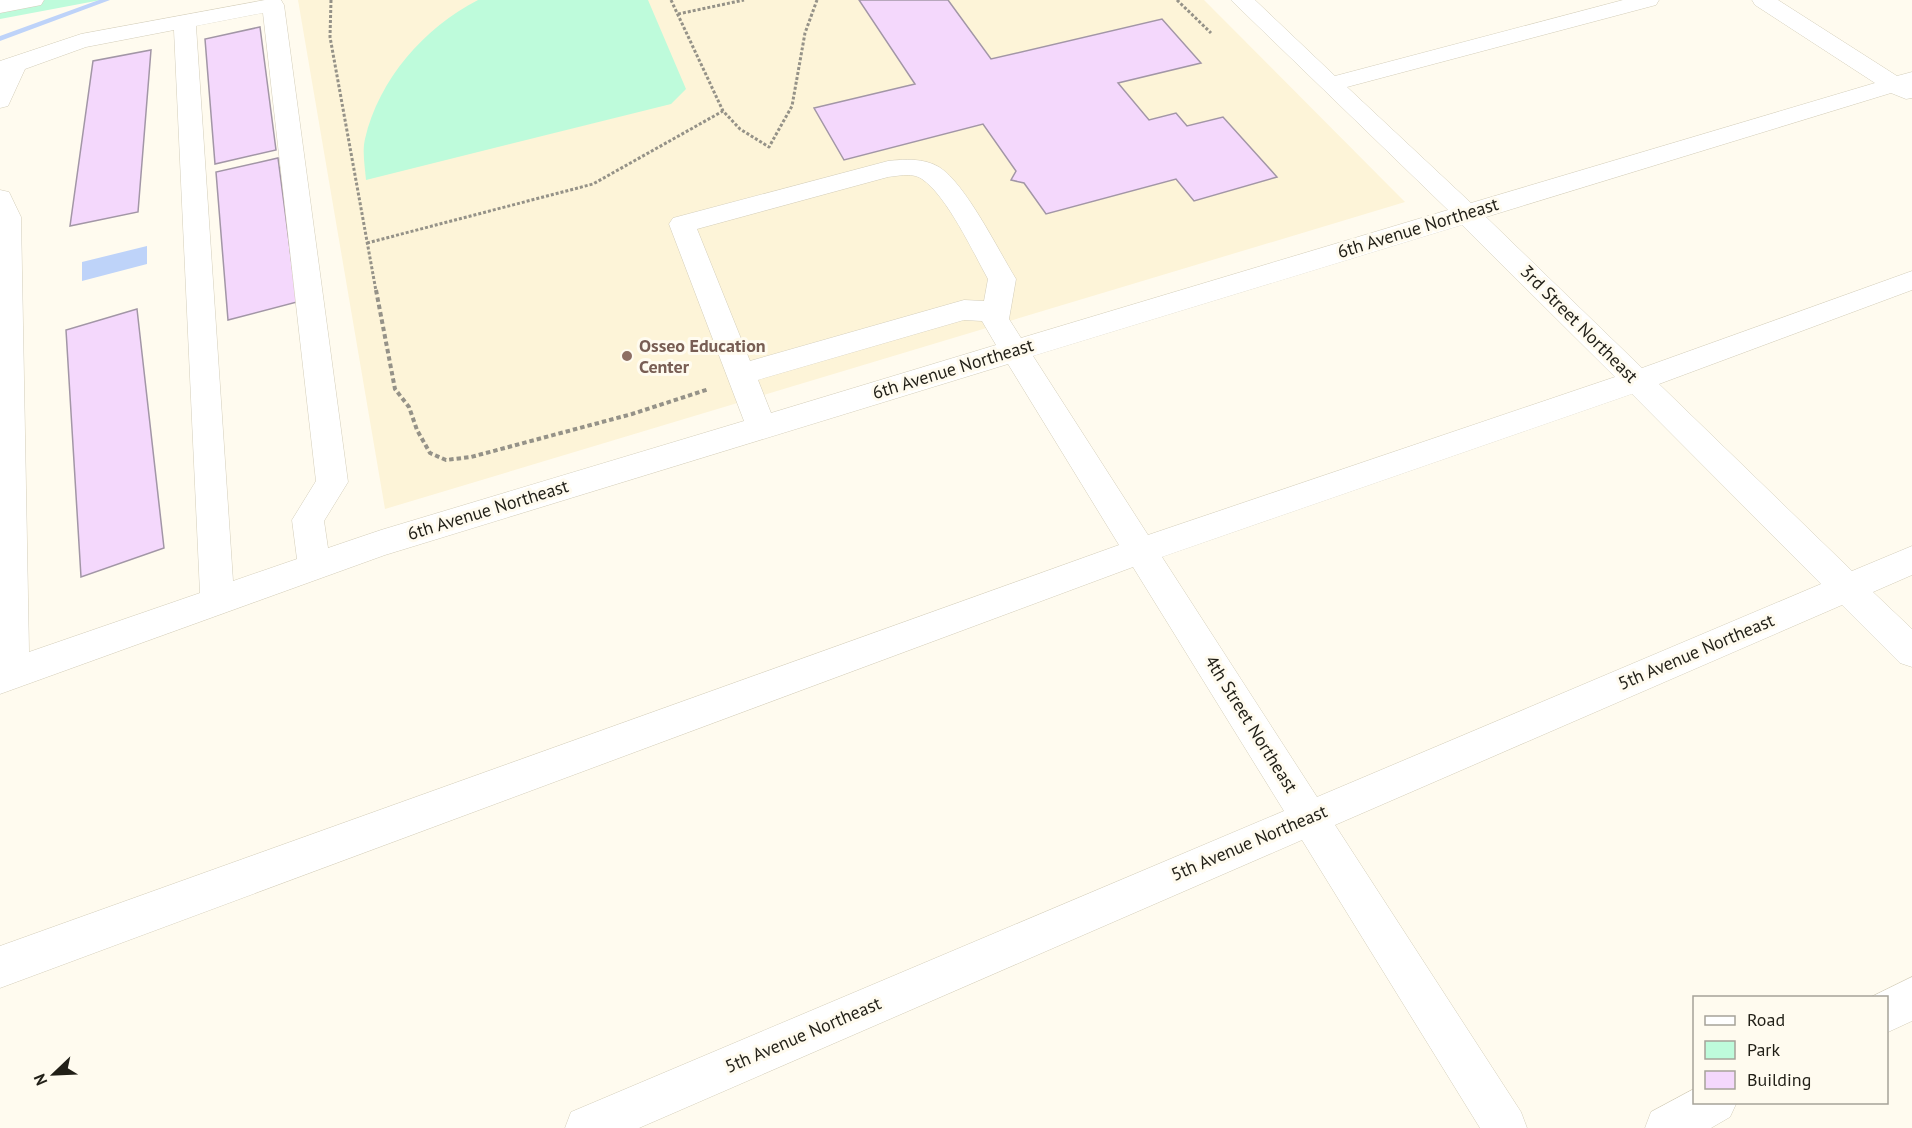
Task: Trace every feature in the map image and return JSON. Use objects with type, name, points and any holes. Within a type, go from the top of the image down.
[{"type":"street","points":[[0,6],[33,0]]},
{"type":"street","name":"3rd Street Northeast","points":[[1242,0],[1466,213],[1912,652]]},
{"type":"street","points":[[1330,84],[1648,0]]},
{"type":"street","points":[[1763,0],[1906,87]]},
{"type":"street","points":[[0,101],[7,67],[81,40],[159,25],[185,23],[273,5],[332,482],[308,520],[314,567]]},
{"type":"street","points":[[185,23],[217,601]]},
{"type":"street","name":"6th Avenue Northeast","points":[[6,676],[381,543],[1466,213],[1906,87]]},
{"type":"street","points":[[730,380],[964,310],[997,312],[1002,279],[940,179],[918,168],[888,169],[682,225],[730,380],[762,427]]},
{"type":"street","points":[[0,198],[8,217],[4,305],[6,676]]},
{"type":"street","points":[[0,967],[1141,551],[1637,381],[1912,280]]},
{"type":"street","name":"4th Street Northeast","points":[[997,312],[995,320],[1505,1128]]},
{"type":"street","name":"5th Avenue Northeast","points":[[587,1128],[1912,560]]},
{"type":"street","points":[[1888,1011],[1912,998]]},
{"type":"street","points":[[1667,1128],[1711,1104]]},
{"type":"path","points":[[331,0],[330,37],[395,389],[409,407],[430,453],[446,460],[471,458],[632,414],[730,380]]},
{"type":"path","points":[[671,0],[723,111],[740,129],[769,147],[792,106],[806,33],[817,0]]},
{"type":"path","points":[[678,14],[744,0]]},
{"type":"path","points":[[1177,0],[1211,33]]},
{"type":"path","points":[[367,243],[593,184],[723,111]]},
{"type":"shaded area","name":"Osseo Education Center","points":[[298,0],[1204,0],[1405,202],[385,509]]},
{"type":"green space","points":[[0,0],[101,0],[0,19]]},
{"type":"green space","points":[[478,0],[648,0],[686,89],[671,104],[366,180],[365,139],[381,96],[393,76],[422,40],[458,12]]},
{"type":"water","points":[[147,246],[147,264],[82,281],[82,262]]},
{"type":"building","points":[[859,0],[948,0],[991,59],[1162,19],[1201,63],[1118,83],[1149,120],[1176,113],[1187,126],[1223,117],[1277,177],[1194,201],[1176,179],[1046,214],[1024,183],[1011,180],[1016,171],[983,124],[844,160],[814,108],[915,84]]},
{"type":"building","points":[[260,27],[276,150],[215,164],[205,39]]},
{"type":"building","points":[[151,50],[138,212],[70,226],[93,61]]},
{"type":"building","points":[[278,158],[297,302],[228,320],[216,172]]},
{"type":"building","points":[[137,309],[164,548],[81,577],[66,330]]},
{"type":"waterway","points":[[0,39],[106,0]]},
{"type":"place","name":"Osseo Education Center","points":[[627,356]]}]
